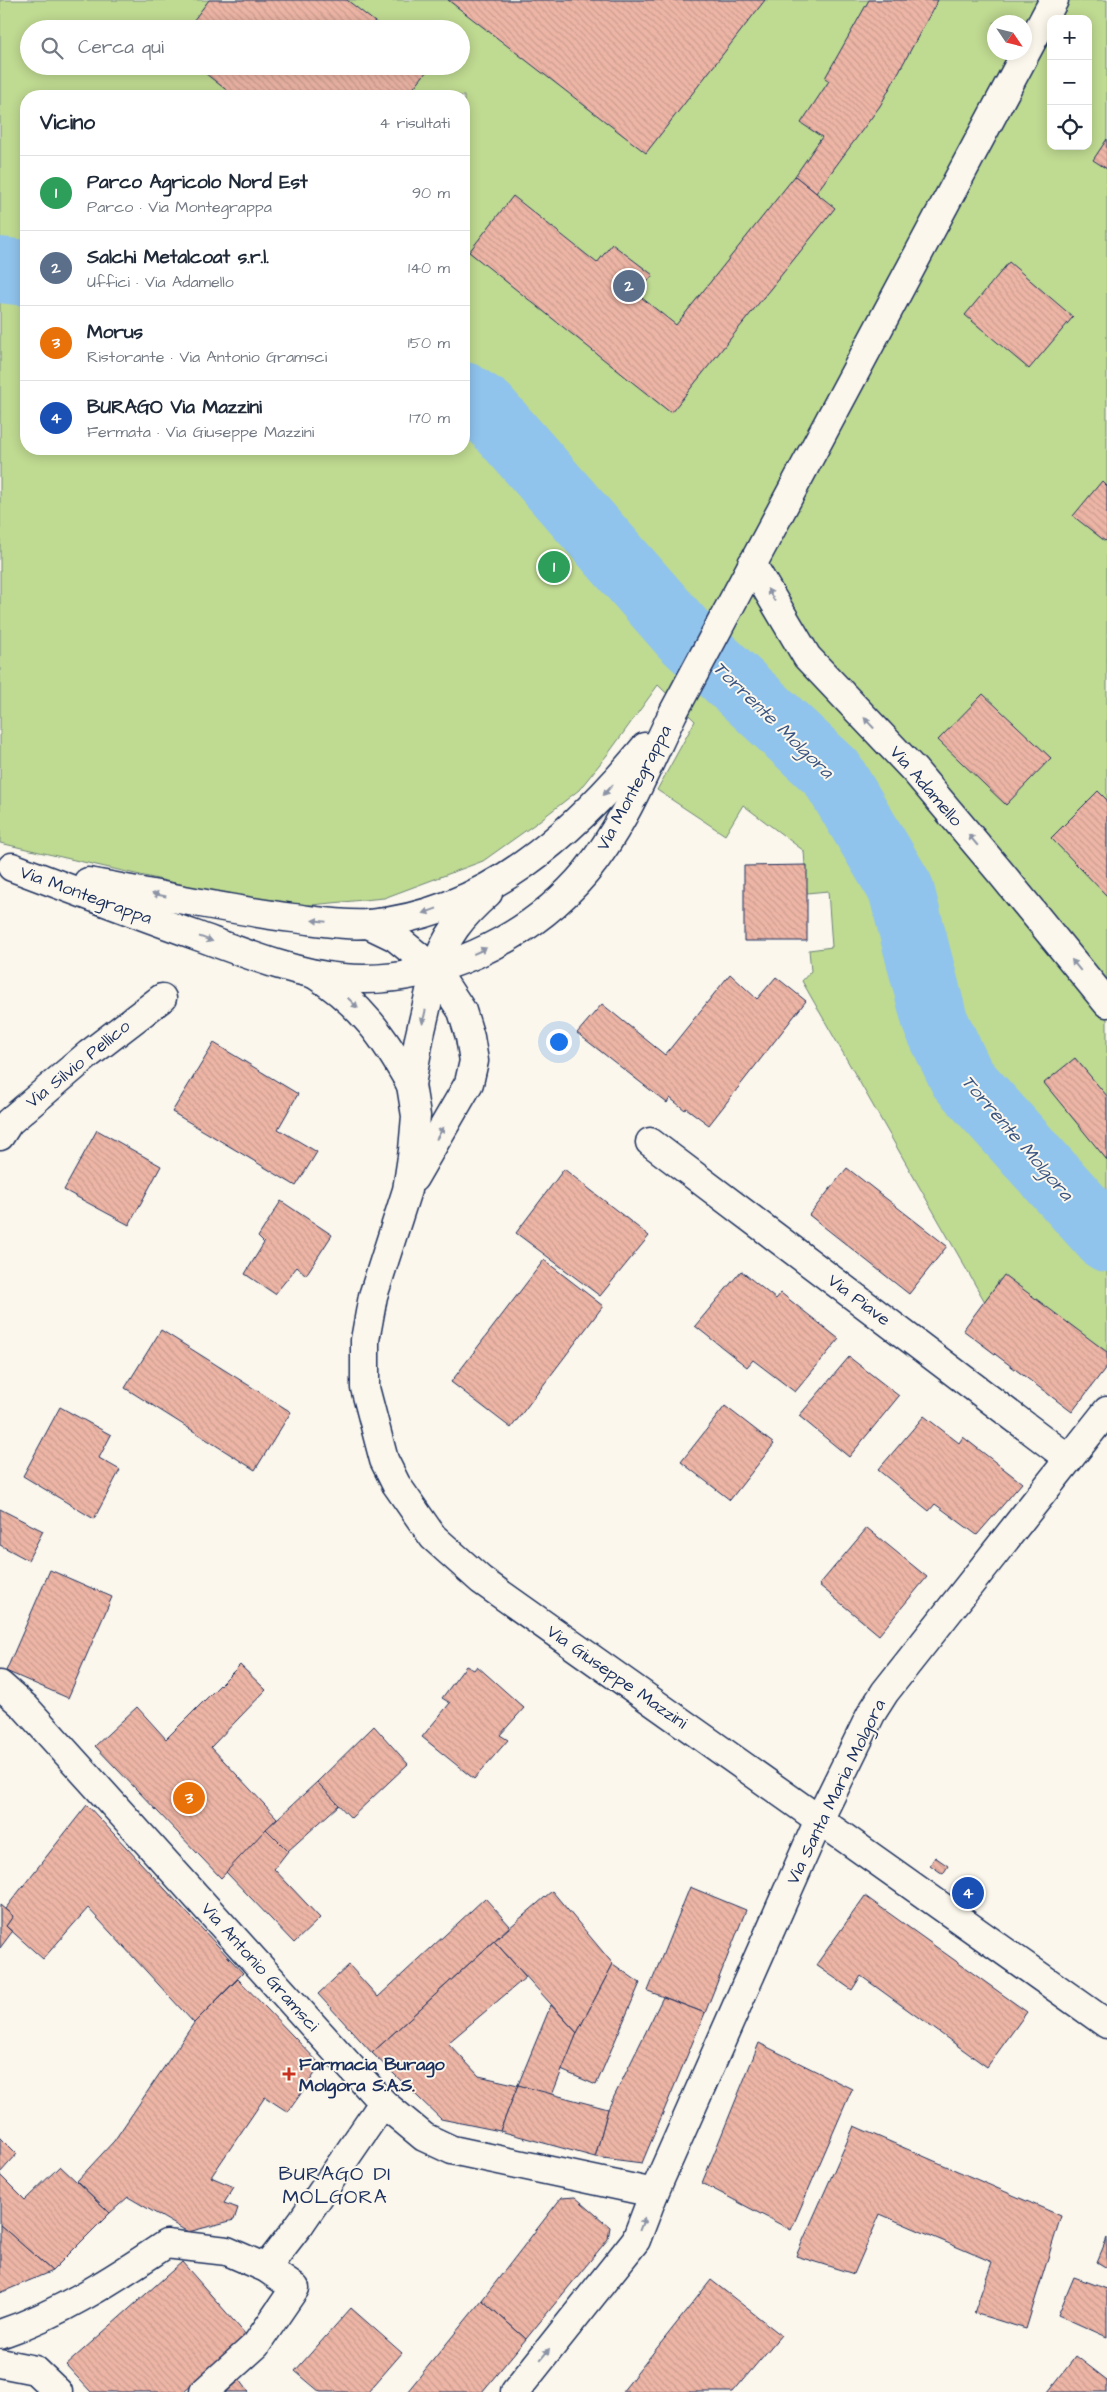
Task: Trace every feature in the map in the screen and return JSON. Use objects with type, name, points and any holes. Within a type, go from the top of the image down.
[{"type":"street","name":"Via Montegrappa","points":[[6,866],[228,948],[314,974],[341,978],[392,979],[435,970],[514,934],[538,917],[586,873],[615,829],[673,713],[1054,0]]},
{"type":"street","name":"Via Adamello","points":[[752,564],[807,657],[915,771],[1107,1003]]},
{"type":"street","name":"Via Montegrappa","points":[[6,866],[258,914],[321,922],[368,924],[418,916],[463,899],[506,878],[578,823],[627,769],[673,713]]},
{"type":"street","points":[[368,924],[395,938],[435,970],[442,947],[455,927],[486,894],[506,878]]},
{"type":"street","name":"Via Giuseppe Mazzini","points":[[435,970],[419,1039],[411,1085],[416,1116],[407,1190],[373,1296],[365,1340],[365,1388],[384,1460],[420,1521],[433,1537],[481,1580],[1107,2024]]},
{"type":"street","name":"Via Giuseppe Mazzini","points":[[407,1190],[469,1084],[474,1061],[470,1037],[462,1012],[435,970]]},
{"type":"street","name":"Via Giuseppe Mazzini","points":[[314,974],[335,988],[361,1012],[394,1055],[411,1085]]},
{"type":"street","name":"Via Silvio Pellico","points":[[0,1136],[9,1122],[16,1116],[89,1054],[162,998]]},
{"type":"street","name":"Via Piave","points":[[650,1142],[1069,1459]]},
{"type":"street","name":"Via Santa Maria Molgora","points":[[515,2392],[636,2240],[654,2193],[820,1820],[871,1714],[885,1692],[1107,1411]]},
{"type":"street","name":"Via Antonio Gramsci","points":[[0,1686],[25,1707],[383,2104],[424,2137],[452,2150],[654,2193]]},
{"type":"street","points":[[266,2268],[300,2224],[383,2104]]},
{"type":"street","points":[[0,2334],[26,2325],[114,2279],[166,2244],[227,2251],[266,2268],[295,2288],[256,2345],[204,2392]]},
{"type":"street","points":[[0,2363],[35,2370],[58,2392]]},
{"type":"green space","points":[[0,0],[1107,0],[1107,1362],[1000,1279],[985,1302],[802,981],[811,971],[809,950],[832,947],[828,891],[807,893],[804,851],[743,805],[725,835],[657,790],[695,721],[658,685],[611,750],[579,790],[483,861],[384,898],[301,906],[232,896],[0,843]]},
{"type":"building","points":[[209,0],[347,0],[373,20],[194,20]]},
{"type":"building","points":[[448,0],[765,0],[646,153]]},
{"type":"building","points":[[869,0],[938,0],[880,106],[816,193],[795,176],[822,137],[801,123],[829,81],[825,78]]},
{"type":"building","points":[[207,75],[424,75],[412,90],[226,90]]},
{"type":"building","points":[[1107,139],[1107,169],[1093,160]]},
{"type":"building","points":[[795,176],[835,208],[671,413],[470,253],[470,251],[513,196],[597,263],[612,244],[653,275],[637,294],[676,325]]},
{"type":"building","points":[[1009,262],[1073,317],[1029,369],[965,315]]},
{"type":"building","points":[[1102,481],[1107,486],[1107,539],[1105,541],[1073,516]]},
{"type":"building","points":[[983,694],[1051,758],[1006,805],[938,740]]},
{"type":"building","points":[[1098,791],[1107,800],[1107,896],[1051,838]]},
{"type":"building","points":[[807,865],[807,941],[744,941],[744,866]]},
{"type":"building","points":[[730,974],[757,999],[776,977],[806,1001],[709,1125],[670,1098],[667,1103],[577,1033],[602,1004],[665,1055]]},
{"type":"building","points":[[214,1043],[298,1094],[278,1129],[317,1152],[296,1186],[172,1112]]},
{"type":"building","points":[[1075,1058],[1107,1096],[1107,1160],[1044,1083]]},
{"type":"building","points":[[97,1130],[161,1166],[129,1225],[64,1190]]},
{"type":"building","points":[[847,1168],[947,1246],[909,1294],[809,1215]]},
{"type":"building","points":[[564,1169],[649,1236],[600,1296],[516,1233]]},
{"type":"building","points":[[281,1201],[332,1235],[306,1275],[297,1267],[275,1294],[245,1274],[264,1243],[258,1237]]},
{"type":"building","points":[[544,1260],[603,1306],[511,1428],[451,1382]]},
{"type":"building","points":[[741,1271],[776,1299],[781,1293],[839,1339],[795,1392],[753,1360],[747,1367],[695,1326]]},
{"type":"building","points":[[1004,1275],[1107,1352],[1107,1366],[1072,1412],[963,1330]]},
{"type":"building","points":[[161,1330],[291,1412],[255,1470],[125,1388]]},
{"type":"building","points":[[849,1357],[899,1396],[849,1457],[799,1416]]},
{"type":"building","points":[[725,1406],[774,1444],[730,1500],[681,1462]]},
{"type":"building","points":[[60,1407],[111,1435],[99,1458],[120,1470],[94,1519],[23,1476]]},
{"type":"building","points":[[924,1416],[959,1443],[963,1437],[1022,1483],[977,1535],[935,1504],[929,1511],[878,1470]]},
{"type":"building","points":[[0,1509],[43,1531],[28,1560],[0,1545]]},
{"type":"building","points":[[867,1528],[927,1577],[879,1635],[819,1585]]},
{"type":"building","points":[[50,1570],[112,1597],[68,1698],[6,1671]]},
{"type":"building","points":[[240,1665],[266,1690],[211,1747],[277,1818],[221,1878],[95,1746],[137,1707],[166,1739]]},
{"type":"building","points":[[466,1666],[474,1670],[477,1666],[524,1708],[500,1735],[508,1740],[474,1779],[422,1737],[450,1703],[442,1698]]},
{"type":"building","points":[[374,1726],[408,1764],[351,1818],[317,1782]]},
{"type":"building","points":[[317,1782],[339,1805],[288,1851],[266,1829]]},
{"type":"building","points":[[87,1805],[243,1973],[194,2023],[88,1908],[43,1959],[6,1926],[13,1916],[5,1909]]},
{"type":"building","points":[[266,1829],[288,1851],[274,1869],[320,1918],[294,1943],[226,1872]]},
{"type":"building","points":[[935,1857],[948,1866],[943,1874],[930,1865]]},
{"type":"building","points":[[690,1887],[746,1910],[705,2013],[648,1991]]},
{"type":"building","points":[[552,1891],[613,1964],[577,2033],[494,1941]]},
{"type":"building","points":[[865,1896],[1027,2012],[987,2067],[861,1976],[852,1990],[816,1965]]},
{"type":"building","points":[[485,1898],[510,1926],[372,2053],[318,1994],[349,1965],[378,1997]]},
{"type":"building","points":[[0,1905],[13,1916],[6,1926],[12,1932],[0,1948]]},
{"type":"building","points":[[494,1941],[526,1977],[448,2043],[479,2076],[518,2085],[500,2131],[441,2119],[372,2053]]},
{"type":"building","points":[[613,1964],[640,1983],[596,2085],[561,2070],[577,2033]]},
{"type":"building","points":[[238,1979],[321,2065],[288,2112],[265,2097],[211,2177],[234,2187],[224,2203],[238,2208],[234,2220],[188,2232],[128,2197],[110,2213],[77,2181],[114,2141],[194,2023]]},
{"type":"building","points":[[663,1997],[705,2013],[642,2163],[595,2157],[608,2109]]},
{"type":"building","points":[[551,2005],[577,2033],[552,2095],[518,2085]]},
{"type":"building","points":[[759,2043],[852,2089],[791,2230],[702,2183]]},
{"type":"building","points":[[518,2085],[608,2109],[595,2157],[500,2131]]},
{"type":"building","points":[[854,2126],[1061,2216],[1026,2329],[974,2313],[992,2262],[880,2214],[854,2274],[796,2256]]},
{"type":"building","points":[[0,2137],[17,2154],[0,2173]]},
{"type":"building","points":[[60,2166],[110,2213],[52,2271],[0,2225],[0,2175],[25,2200]]},
{"type":"building","points":[[575,2197],[610,2227],[608,2239],[526,2339],[482,2300],[561,2198]]},
{"type":"building","points":[[0,2225],[52,2271],[0,2293]]},
{"type":"building","points":[[1107,2238],[1107,2268],[1097,2262]]},
{"type":"building","points":[[182,2262],[247,2336],[184,2392],[91,2392],[66,2365]]},
{"type":"building","points":[[1074,2277],[1107,2289],[1107,2337],[1058,2315]]},
{"type":"building","points":[[711,2280],[781,2335],[733,2392],[622,2392]]},
{"type":"building","points":[[482,2300],[526,2339],[482,2392],[407,2392]]},
{"type":"building","points":[[351,2308],[402,2353],[368,2392],[320,2392],[295,2371]]},
{"type":"building","points":[[1076,2356],[1107,2380],[1107,2392],[1048,2392]]},
{"type":"building","points":[[240,2380],[249,2392],[226,2392]]},
{"type":"waterway","name":"Torrente Molgora","points":[[0,270],[20,272]]},
{"type":"waterway","name":"Torrente Molgora","points":[[470,399],[486,409],[683,634],[832,773],[901,889],[935,1021],[962,1078],[1107,1239]]},
{"type":"place","name":"Salchi Metalcoat s.r.l.","points":[[629,286]]},
{"type":"place","name":"Parco Agricolo Nord Est","points":[[554,567]]},
{"type":"place","name":"Morus","points":[[189,1798]]},
{"type":"place","name":"BURAGO Via Mazzini","points":[[968,1893]]},
{"type":"place","name":"Farmacia Burago Molgora S.A.S.","points":[[289,2074]]},
{"type":"district","name":"BURAGO DI MOLGORA","points":[[335,2186]]}]
